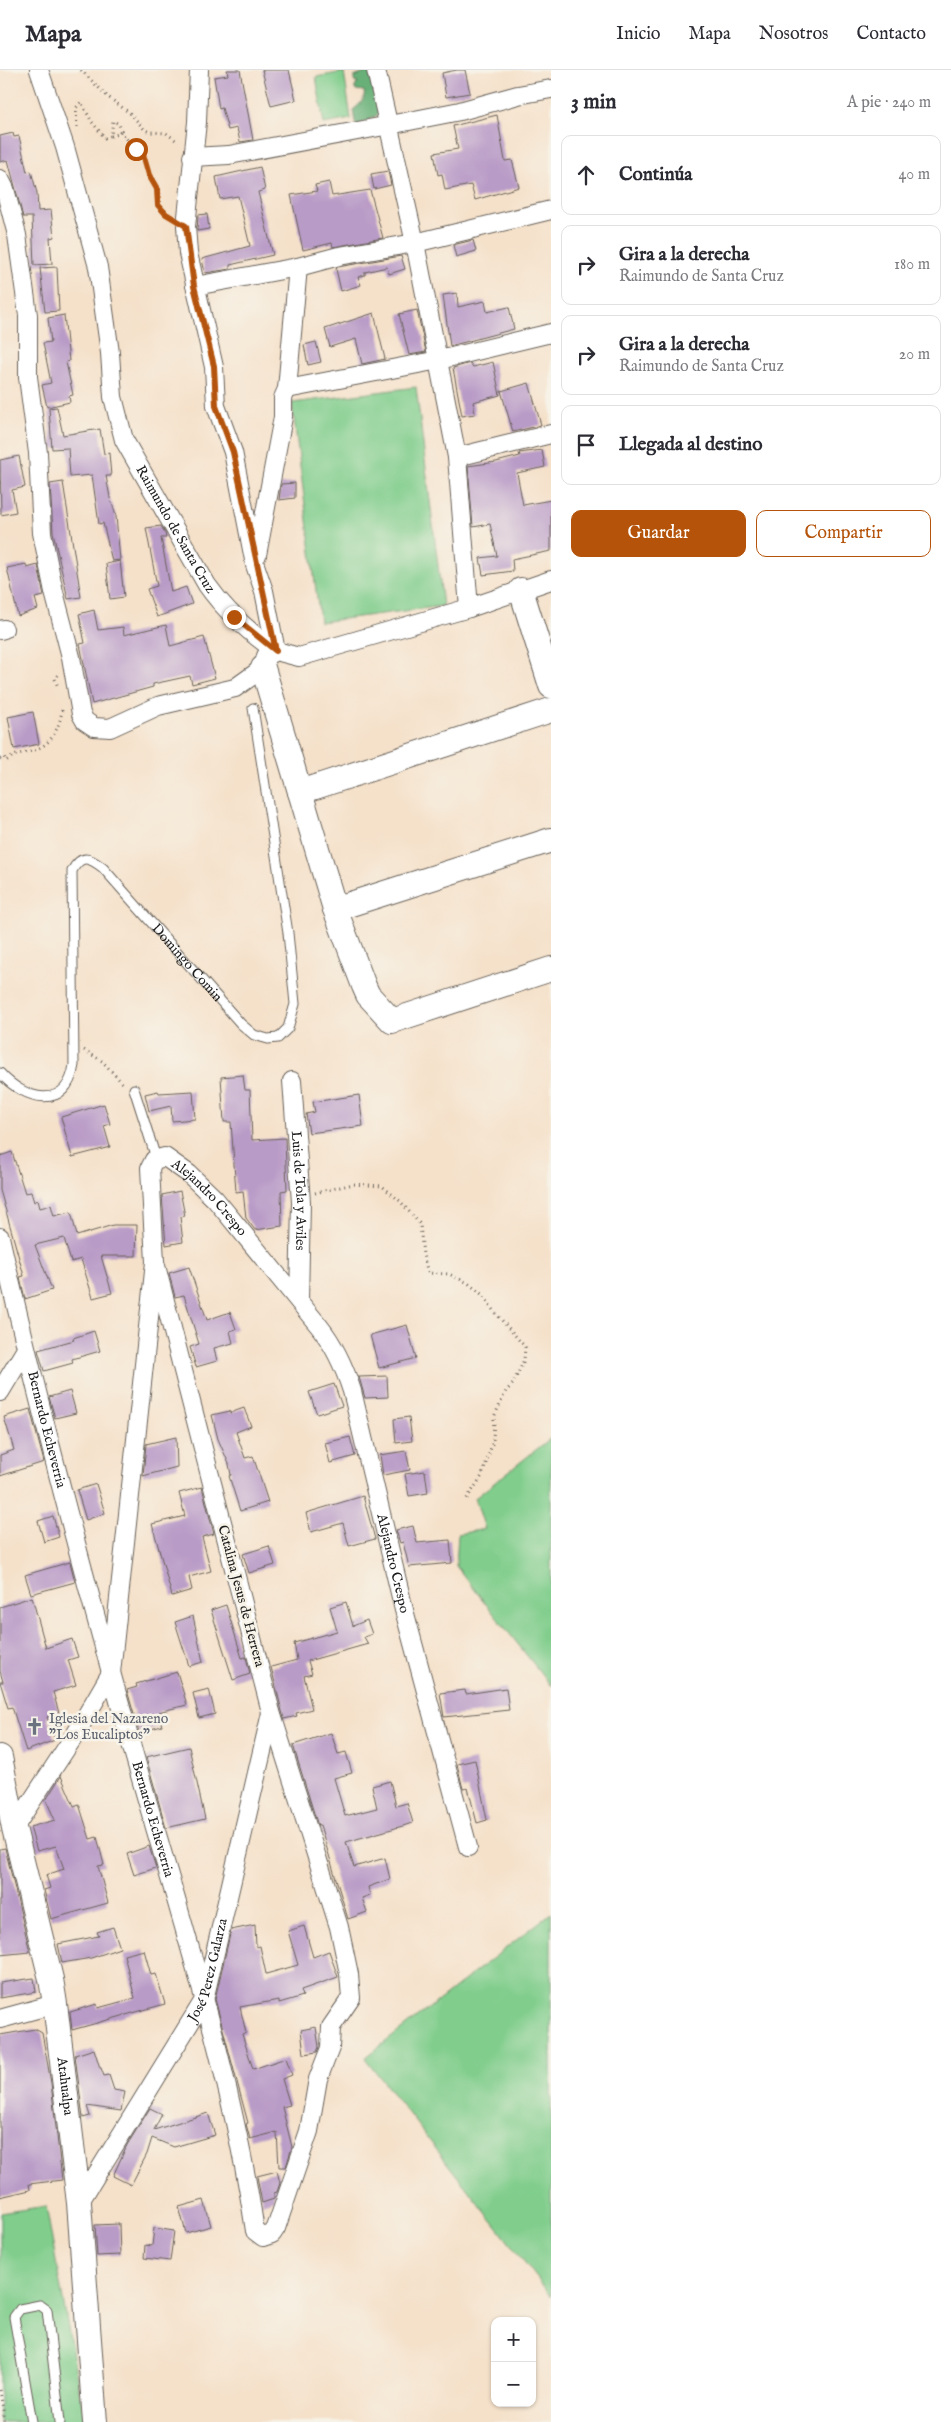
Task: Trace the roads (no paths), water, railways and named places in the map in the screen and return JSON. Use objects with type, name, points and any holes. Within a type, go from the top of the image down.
[{"type":"street","name":"Raimundo de Santa Cruz","points":[[39,70],[64,147],[98,267],[110,353],[112,397],[124,440],[208,585],[219,601],[256,637],[269,660]]},
{"type":"street","points":[[199,70],[197,122],[186,226],[194,286],[214,366],[216,406],[233,452],[256,565],[264,591],[269,660],[300,792],[335,909],[364,986],[368,995],[392,1021],[551,969]]},
{"type":"street","points":[[376,70],[415,242],[457,457],[469,608]]},
{"type":"street","points":[[192,157],[229,155],[389,125],[460,111],[518,94],[551,89]]},
{"type":"street","points":[[0,179],[5,190],[17,234],[28,316],[28,377],[38,453],[42,533],[54,592],[71,657],[81,714],[85,721],[94,727],[110,728],[158,706],[236,688],[269,660],[299,657],[469,608],[551,580]]},
{"type":"street","points":[[194,286],[298,267],[551,210]]},
{"type":"street","points":[[256,565],[268,488],[278,442],[283,398],[287,389],[298,267]]},
{"type":"street","points":[[287,389],[439,360],[551,333]]},
{"type":"street","points":[[457,457],[551,434]]},
{"type":"street","points":[[521,590],[551,686]]},
{"type":"street","points":[[300,792],[551,710]]},
{"type":"street","points":[[335,909],[551,840]]},
{"type":"street","name":"Luis de Tola y Aviles","points":[[292,1081],[301,1202],[298,1302]]},
{"type":"street","name":"Alejandro Crespo","points":[[14,1828],[75,1735],[111,1673],[155,1262],[150,1168],[156,1158],[165,1157],[171,1160],[215,1199],[334,1345],[352,1391],[404,1610],[468,1847]]},
{"type":"street","name":"Bernardo Echeverria","points":[[0,1237],[26,1349],[111,1673],[204,2000],[245,2163],[255,2231],[263,2237],[272,2234],[276,2228]]},
{"type":"street","name":"Catalina Jesus de Herrera","points":[[155,1262],[271,1712],[339,1926],[349,1974],[351,1998],[331,2027],[330,2048],[318,2079],[309,2131],[276,2228]]},
{"type":"street","points":[[0,1392],[26,1349]]},
{"type":"street","name":"José Perez Galarza","points":[[79,2203],[204,2000],[271,1712]]},
{"type":"street","name":"Atahualpa","points":[[0,1756],[14,1828],[51,1979],[55,2004],[79,2203],[95,2422]]},
{"type":"street","points":[[0,2019],[55,2004]]},
{"type":"lane","name":"Domingo Comin","points":[[0,1073],[15,1088],[36,1095],[50,1096],[67,1088],[72,1077],[74,1049],[72,872],[76,864],[83,859],[92,860],[103,868],[240,1024],[254,1035],[268,1039],[278,1038],[288,1028],[295,1004],[288,932],[253,708]]},
{"type":"lane","points":[[134,1089],[156,1158]]},
{"type":"lane","points":[[32,2422],[14,2317],[20,2309],[40,2304],[47,2310],[60,2422]]},
{"type":"place","name":"Iglesia del Nazareno \"Los Eucaliptos\"","points":[[35,1727]]}]
